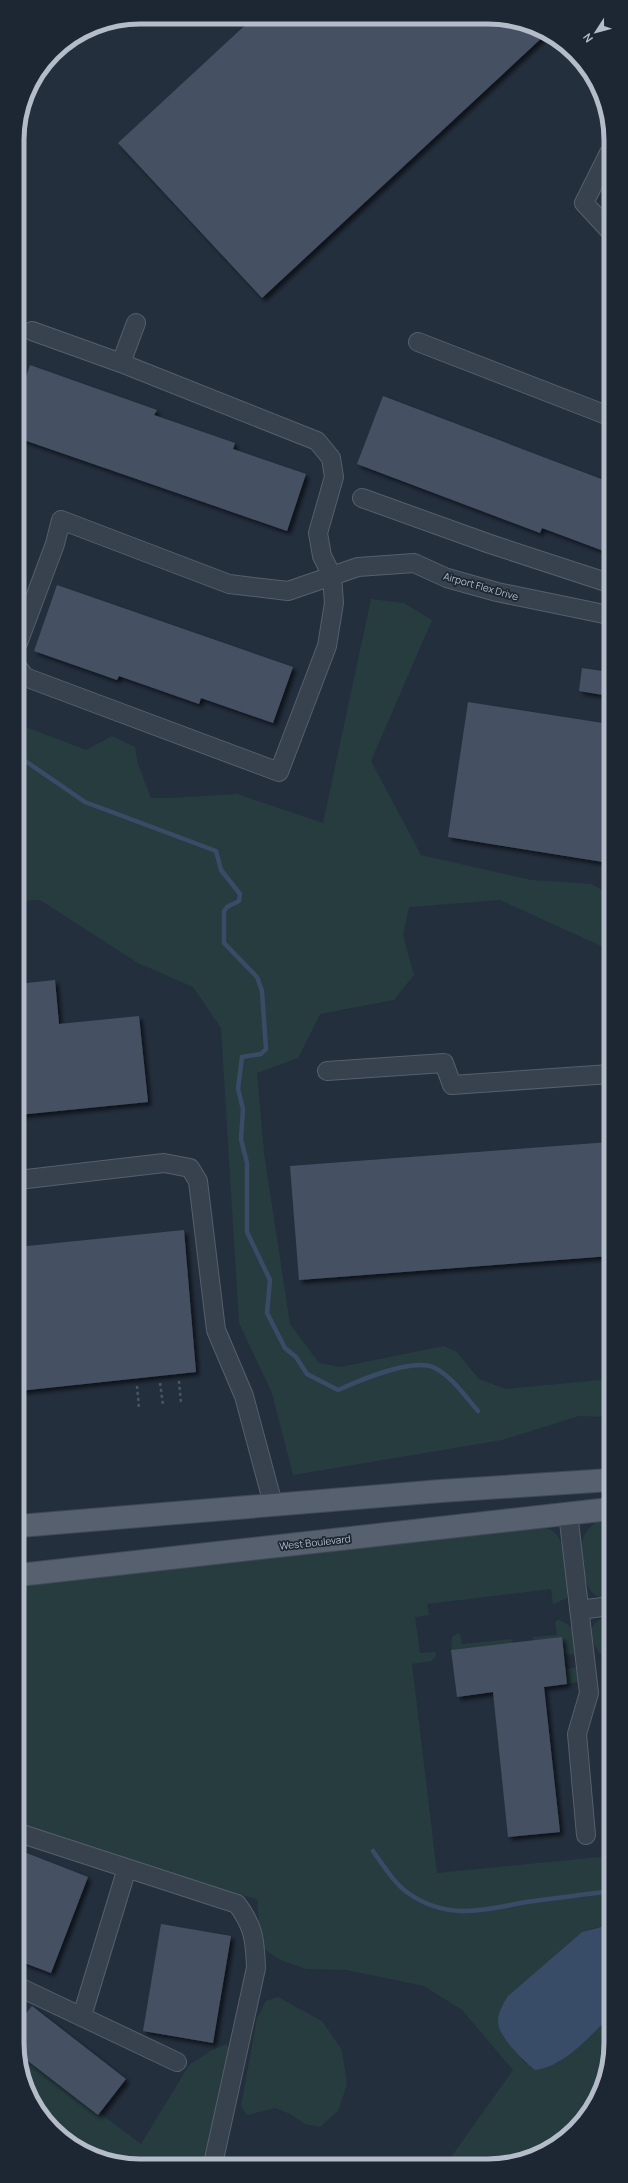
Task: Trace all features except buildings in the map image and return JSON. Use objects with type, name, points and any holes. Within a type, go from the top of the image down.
[{"type":"main road","points":[[24,1526],[273,1504],[604,1480]]},
{"type":"main road","name":"West Boulevard","points":[[24,1574],[604,1510]]},
{"type":"street","points":[[604,163],[584,203],[604,225]]},
{"type":"street","points":[[121,362],[136,323]]},
{"type":"street","points":[[24,676],[279,772],[327,646],[334,603],[332,576],[322,556],[318,533],[334,477],[330,458],[317,441],[121,362],[32,331]]},
{"type":"street","points":[[418,342],[604,414]]},
{"type":"street","points":[[362,498],[490,544],[604,581]]},
{"type":"street","name":"Airport Flex Drive","points":[[24,627],[55,544],[61,520],[229,584],[288,591],[358,567],[414,563],[447,578],[497,592],[604,614]]},
{"type":"street","points":[[327,1071],[444,1063],[452,1085],[604,1074]]},
{"type":"street","points":[[24,1179],[164,1163],[190,1168],[198,1181],[216,1330],[244,1396],[273,1504]]},
{"type":"street","points":[[568,1513],[589,1693],[577,1734],[586,1835]]},
{"type":"street","points":[[579,1610],[604,1607]]},
{"type":"street","points":[[24,1836],[237,1904],[248,1920],[255,1940],[256,1968],[214,2159]]},
{"type":"street","points":[[82,2016],[127,1868]]},
{"type":"street","points":[[24,1989],[177,2062]]},
{"type":"path","points":[[179,1381],[182,1403]]},
{"type":"path","points":[[160,1383],[163,1405]]},
{"type":"path","points":[[137,1386],[139,1408]]},
{"type":"shaded area","points":[[36,2093],[119,2157],[89,2147],[69,2135],[48,2114]]},
{"type":"green space","points":[[371,599],[404,603],[432,620],[371,761],[421,855],[531,880],[591,884],[604,891],[604,947],[500,900],[409,907],[403,935],[414,975],[394,1000],[320,1014],[298,1058],[257,1073],[264,1153],[290,1324],[319,1363],[340,1367],[444,1346],[457,1352],[479,1379],[506,1389],[604,1380],[604,1417],[579,1416],[502,1440],[293,1475],[272,1393],[239,1323],[221,1028],[193,987],[138,963],[40,900],[24,901],[24,726],[86,750],[112,736],[135,747],[138,764],[151,798],[237,794],[323,823]]},
{"type":"green space","points":[[604,1519],[604,1598],[596,1596],[586,1581],[582,1552],[583,1539],[586,1532],[598,1521]]},
{"type":"green space","points":[[533,1526],[552,1530],[562,1544],[564,1553],[568,1573],[567,1598],[553,1604],[551,1589],[427,1604],[429,1615],[415,1617],[420,1653],[435,1652],[436,1656],[432,1661],[412,1664],[437,1873],[604,1857],[604,1927],[593,1928],[582,1932],[508,1996],[498,2023],[503,2036],[526,2064],[558,2063],[604,2022],[604,2051],[600,2073],[592,2094],[570,2125],[559,2135],[539,2147],[511,2157],[496,2159],[450,2159],[513,2070],[462,2010],[424,1986],[347,1970],[306,1969],[280,1960],[263,1948],[260,1934],[257,1899],[225,1891],[188,1889],[24,1826],[24,1582]]},
{"type":"green space","points":[[604,1617],[604,1658],[594,1644],[591,1631],[600,1619]]},
{"type":"green space","points":[[558,1620],[564,1622],[572,1628],[576,1654],[564,1655],[534,1640],[533,1637],[557,1635],[555,1622]]},
{"type":"green space","points":[[458,1633],[460,1634],[462,1644],[512,1639],[513,1643],[451,1650],[452,1637]]},
{"type":"green space","points":[[577,1667],[578,1682],[567,1684],[566,1669]]},
{"type":"green space","points":[[278,1997],[322,2021],[342,2050],[347,2084],[338,2111],[320,2127],[305,2124],[290,2114],[275,2108],[247,2115],[241,2106],[257,2018],[266,2001]]},
{"type":"green space","points":[[226,2044],[230,2049],[206,2159],[132,2159],[117,2157],[89,2147],[69,2135],[48,2114],[30,2080],[25,2056],[141,2144],[189,2065],[212,2050]]},
{"type":"water","points":[[604,1926],[604,2023],[576,2049],[557,2063],[535,2070],[518,2055],[502,2034],[498,2022],[499,2015],[508,1996],[582,1932]]},
{"type":"waterway","points":[[24,760],[85,802],[216,851],[221,870],[240,894],[239,901],[227,907],[224,911],[224,943],[257,977],[262,991],[266,1049],[261,1054],[242,1057],[238,1089],[243,1109],[241,1139],[247,1163],[247,1232],[270,1280],[267,1313],[285,1348],[296,1357],[307,1374],[338,1390],[372,1376],[400,1368],[426,1365],[435,1368],[447,1376],[478,1411]]},
{"type":"waterway","points":[[373,1851],[393,1879],[408,1893],[423,1902],[452,1910],[480,1910],[526,1902],[604,1892]]}]
